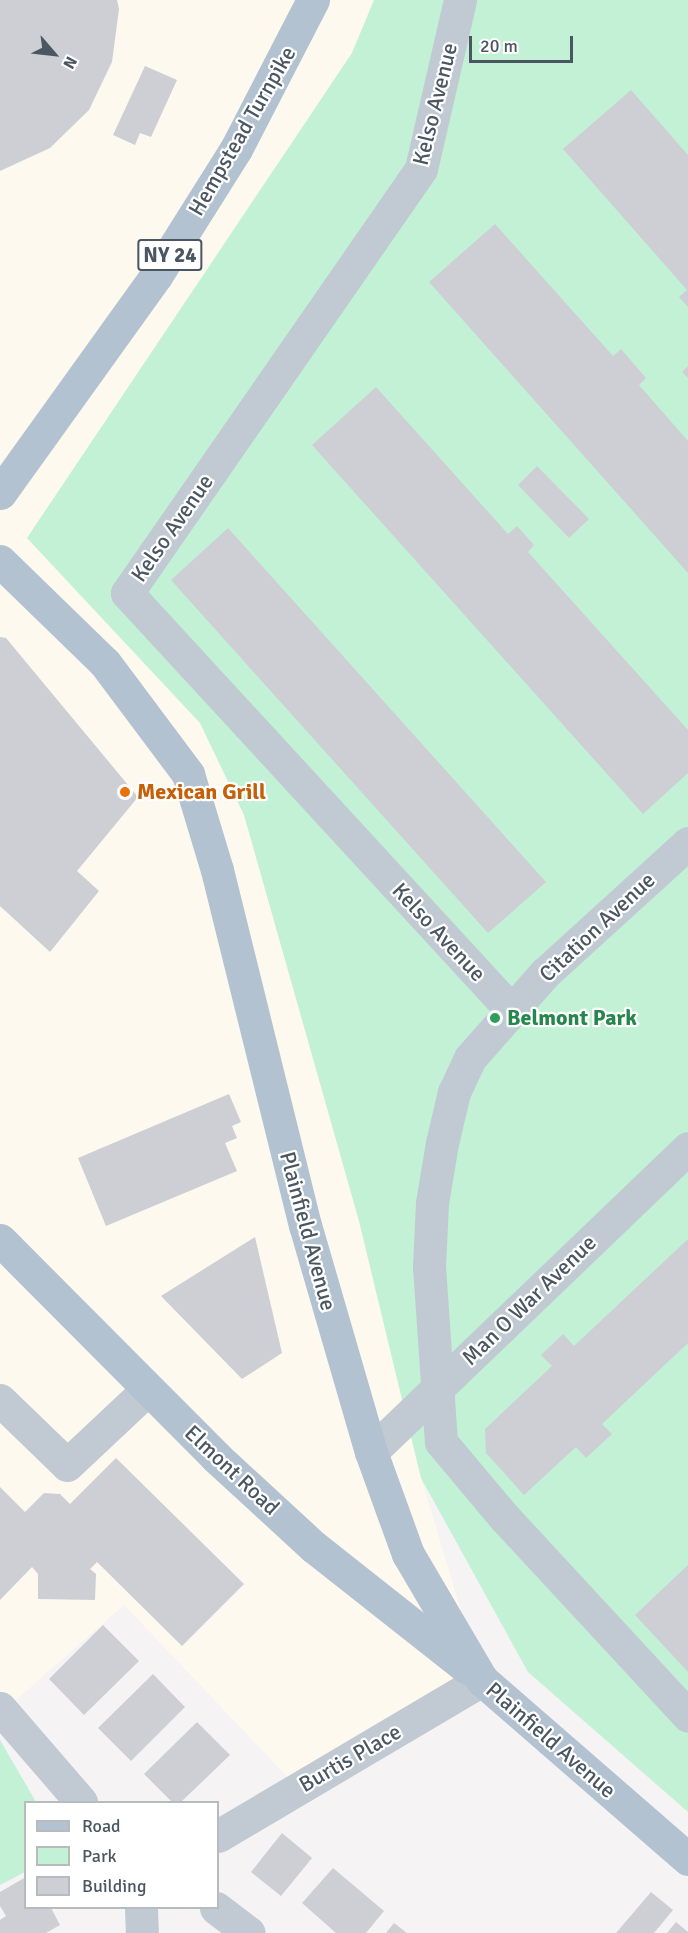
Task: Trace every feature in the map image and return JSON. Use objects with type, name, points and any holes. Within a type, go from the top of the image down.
[{"type":"main road","name":"Hempstead Turnpike","points":[[0,493],[156,276],[236,149],[313,0]]},
{"type":"main road","name":"Plainfield Avenue","points":[[0,561],[105,663],[188,774],[217,870],[304,1226],[371,1452],[408,1554],[482,1680],[688,1859]]},
{"type":"main road","name":"Elmont Road","points":[[0,1240],[148,1389],[315,1547],[482,1680]]},
{"type":"street","name":"Kelso Avenue","points":[[460,0],[421,169],[127,593],[512,1011]]},
{"type":"street","name":"Citation Avenue","points":[[688,843],[545,973],[470,1058],[454,1092],[442,1143],[432,1203],[429,1266],[441,1442],[519,1535],[688,1716]]},
{"type":"street","name":"Man O War Avenue","points":[[371,1452],[688,1148]]},
{"type":"street","points":[[0,1400],[67,1465],[148,1389]]},
{"type":"street","name":"Burtis Place","points":[[219,1835],[482,1680]]},
{"type":"street","points":[[0,1708],[79,1801]]},
{"type":"street","points":[[141,1909],[142,1933]]},
{"type":"street","points":[[217,1909],[249,1933]]},
{"type":"shaded area","points":[[0,0],[374,0],[352,53],[27,538],[200,723],[244,815],[359,1221],[421,1478],[482,1680],[298,1788],[124,1605],[0,1714]]},
{"type":"green space","name":"Belmont Park","points":[[374,0],[688,0],[688,1812],[528,1672],[421,1478],[359,1221],[244,815],[200,723],[27,538],[352,53]]},
{"type":"green space","points":[[0,1740],[35,1801],[24,1801],[24,1873],[0,1885]]},
{"type":"building","points":[[0,0],[117,0],[119,9],[112,62],[89,110],[50,148],[0,171]]},
{"type":"building","points":[[145,66],[177,80],[151,137],[140,133],[135,145],[113,135]]},
{"type":"building","points":[[631,90],[688,155],[688,307],[679,297],[687,290],[563,149]]},
{"type":"building","points":[[495,224],[613,356],[621,349],[646,378],[639,385],[688,441],[688,573],[429,282]]},
{"type":"building","points":[[688,366],[688,378],[682,372]]},
{"type":"building","points":[[376,387],[508,534],[517,526],[534,545],[528,552],[688,730],[688,773],[643,814],[312,445]]},
{"type":"building","points":[[537,466],[589,519],[569,538],[518,485]]},
{"type":"building","points":[[228,528],[546,882],[488,933],[171,580]]},
{"type":"building","points":[[0,637],[6,638],[138,797],[77,871],[99,891],[50,952],[0,906]]},
{"type":"building","points":[[229,1094],[241,1122],[232,1126],[237,1138],[225,1143],[237,1171],[106,1226],[78,1158]]},
{"type":"building","points":[[255,1237],[282,1353],[242,1379],[161,1296]]},
{"type":"building","points":[[688,1239],[688,1343],[602,1424],[612,1434],[586,1458],[576,1447],[524,1495],[486,1453],[485,1429],[552,1366],[541,1355],[563,1334],[574,1346]]},
{"type":"building","points":[[116,1458],[244,1584],[182,1646],[97,1562],[90,1569],[96,1574],[95,1600],[38,1599],[38,1574],[32,1567],[0,1600],[0,1487],[25,1512],[44,1493],[60,1494],[70,1504]]},
{"type":"building","points":[[688,1565],[688,1672],[635,1615]]},
{"type":"building","points":[[103,1625],[139,1661],[84,1715],[49,1679]]},
{"type":"building","points":[[153,1674],[185,1707],[131,1761],[98,1728]]},
{"type":"building","points":[[197,1722],[230,1755],[182,1801],[171,1801],[144,1774]]},
{"type":"building","points":[[282,1833],[312,1858],[281,1896],[251,1872]]},
{"type":"building","points":[[333,1868],[384,1911],[366,1933],[336,1933],[302,1903]]},
{"type":"building","points":[[24,1878],[24,1909],[52,1909],[60,1925],[46,1933],[0,1933],[0,1920],[6,1916],[0,1906],[0,1892]]},
{"type":"building","points":[[651,1892],[673,1910],[654,1933],[616,1933]]},
{"type":"building","points":[[676,1922],[688,1932],[688,1933],[667,1933]]},
{"type":"building","points":[[394,1923],[407,1933],[386,1933]]},
{"type":"place","name":"Mexican Grill","points":[[125,792]]},
{"type":"place","name":"Belmont Park","points":[[495,1018]]}]
